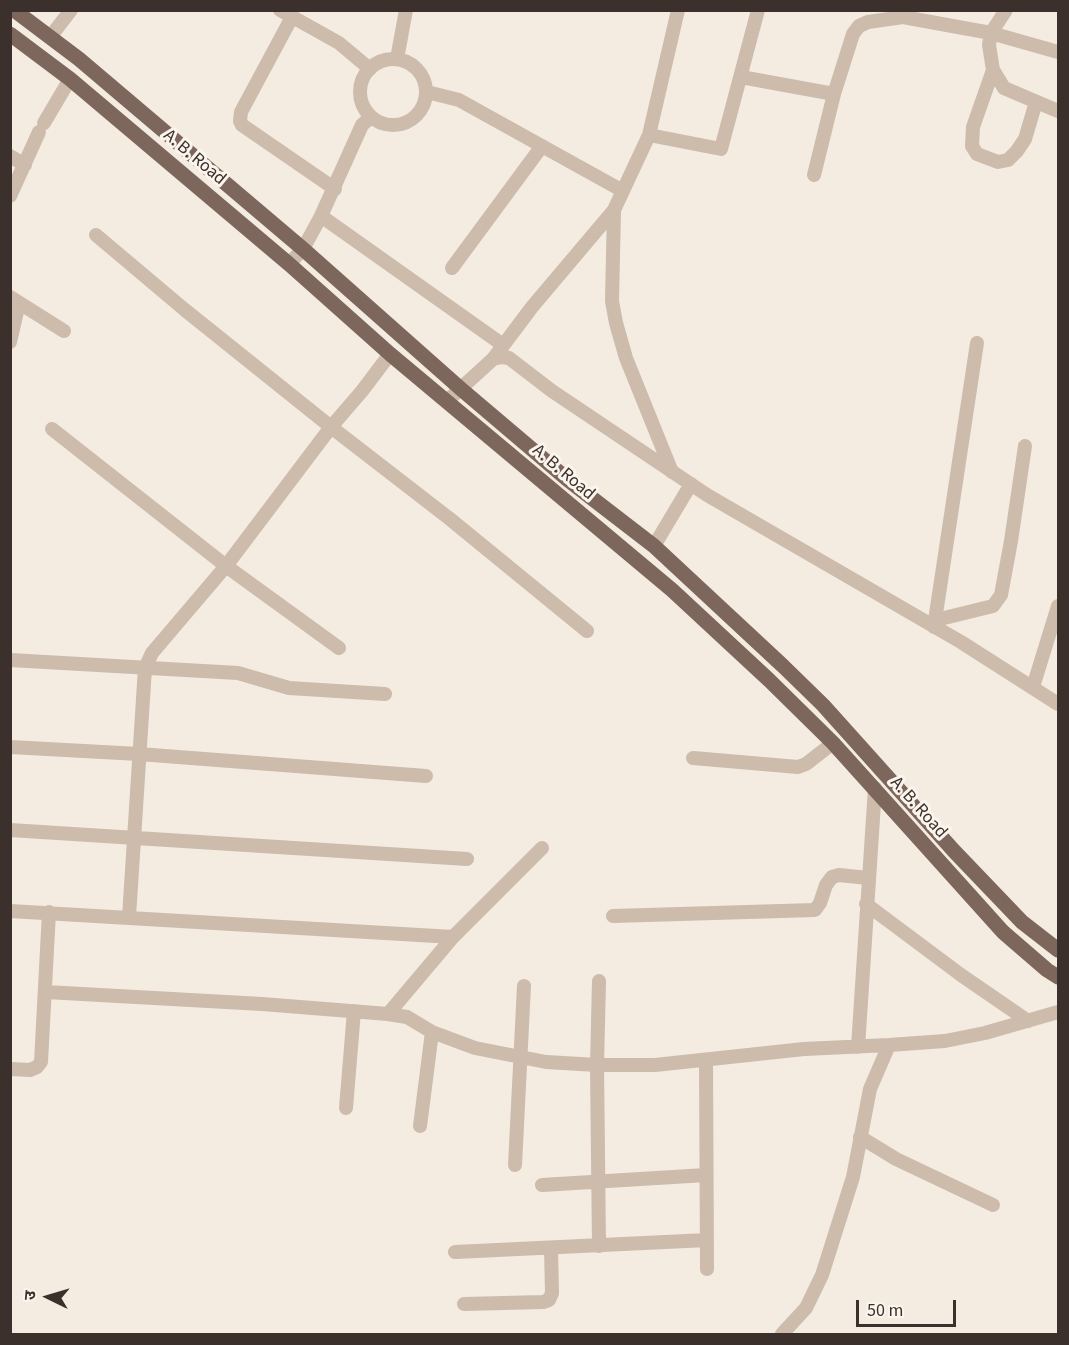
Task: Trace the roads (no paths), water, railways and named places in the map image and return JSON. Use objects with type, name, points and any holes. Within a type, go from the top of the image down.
[{"type":"main road","name":"A. B. Road","points":[[14,10],[51,36],[303,249],[460,389],[567,479],[654,546],[823,705],[954,851],[1022,922],[1059,950]]},
{"type":"main road","name":"A. B. Road","points":[[10,34],[70,79],[289,264],[390,354],[642,564],[809,718],[875,788],[1003,932],[1047,970],[1059,977]]},
{"type":"street","points":[[51,36],[71,10]]},
{"type":"street","points":[[397,59],[406,10]]},
{"type":"street","points":[[447,400],[493,359],[532,307],[614,210],[649,135],[678,10]]},
{"type":"street","points":[[649,135],[721,149],[758,10]]},
{"type":"street","points":[[1006,10],[991,33],[989,45],[993,70],[1004,88],[1059,111]]},
{"type":"street","points":[[335,189],[242,125],[241,112],[286,14],[339,43],[370,69]]},
{"type":"street","points":[[814,175],[834,94],[853,34],[859,26],[868,22],[903,17],[943,17],[1059,52]]},
{"type":"street","points":[[397,59],[417,69],[424,79],[427,92],[424,105],[415,117],[407,123],[392,126],[371,117],[363,105],[360,93],[363,80],[370,69],[381,62],[397,59]]},
{"type":"street","points":[[993,70],[974,127],[972,146],[977,154],[998,162],[1008,160],[1025,139],[1036,102]]},
{"type":"street","points":[[741,77],[834,94]]},
{"type":"street","points":[[10,196],[38,134],[70,79]]},
{"type":"street","points":[[427,92],[459,100],[623,191]]},
{"type":"street","points":[[289,264],[303,249],[335,189],[342,185],[370,128],[371,117]]},
{"type":"street","points":[[452,268],[542,146]]},
{"type":"street","points":[[10,156],[25,165]]},
{"type":"street","points":[[614,210],[612,301],[616,323],[626,358],[672,472]]},
{"type":"street","points":[[321,216],[503,345]]},
{"type":"street","points":[[96,235],[331,427],[450,519],[587,631]]},
{"type":"street","points":[[10,342],[15,300],[64,331]]},
{"type":"street","points":[[935,623],[977,343]]},
{"type":"street","points":[[129,917],[145,668],[158,644],[226,566],[331,427],[390,354]]},
{"type":"street","points":[[493,359],[509,358],[552,391],[691,484],[935,623],[1059,704]]},
{"type":"street","points":[[52,429],[226,566],[339,648]]},
{"type":"street","points":[[935,623],[993,606],[1001,595],[1025,446]]},
{"type":"street","points":[[654,546],[691,484]]},
{"type":"street","points":[[1033,687],[1059,606]]},
{"type":"street","points":[[10,660],[238,673],[290,688],[385,694]]},
{"type":"street","points":[[693,758],[798,766],[806,764],[833,743]]},
{"type":"street","points":[[10,747],[139,754],[426,776]]},
{"type":"street","points":[[858,1047],[875,788]]},
{"type":"street","points":[[10,830],[467,859]]},
{"type":"street","points":[[388,1014],[453,937],[542,848]]},
{"type":"street","points":[[613,916],[815,910],[832,877],[839,875],[868,878]]},
{"type":"street","points":[[866,904],[961,975],[1028,1021]]},
{"type":"street","points":[[10,911],[453,937]]},
{"type":"street","points":[[10,1069],[30,1070],[41,1062],[49,912]]},
{"type":"street","points":[[599,981],[597,1065],[599,1245]]},
{"type":"street","points":[[515,1165],[524,986]]},
{"type":"street","points":[[46,992],[388,1014],[407,1017],[432,1032],[475,1048],[546,1062],[597,1065],[655,1065],[804,1049],[945,1041],[985,1033],[1059,1012]]},
{"type":"street","points":[[346,1108],[354,1011]]},
{"type":"street","points":[[420,1126],[432,1032]]},
{"type":"street","points":[[782,1335],[806,1308],[822,1275],[853,1176],[870,1089],[889,1045]]},
{"type":"street","points":[[706,1060],[707,1269]]},
{"type":"street","points":[[860,1137],[896,1159],[993,1205]]},
{"type":"street","points":[[542,1185],[706,1175]]},
{"type":"street","points":[[454,1252],[707,1240]]},
{"type":"street","points":[[464,1304],[543,1302],[549,1299],[552,1293],[551,1248]]}]
